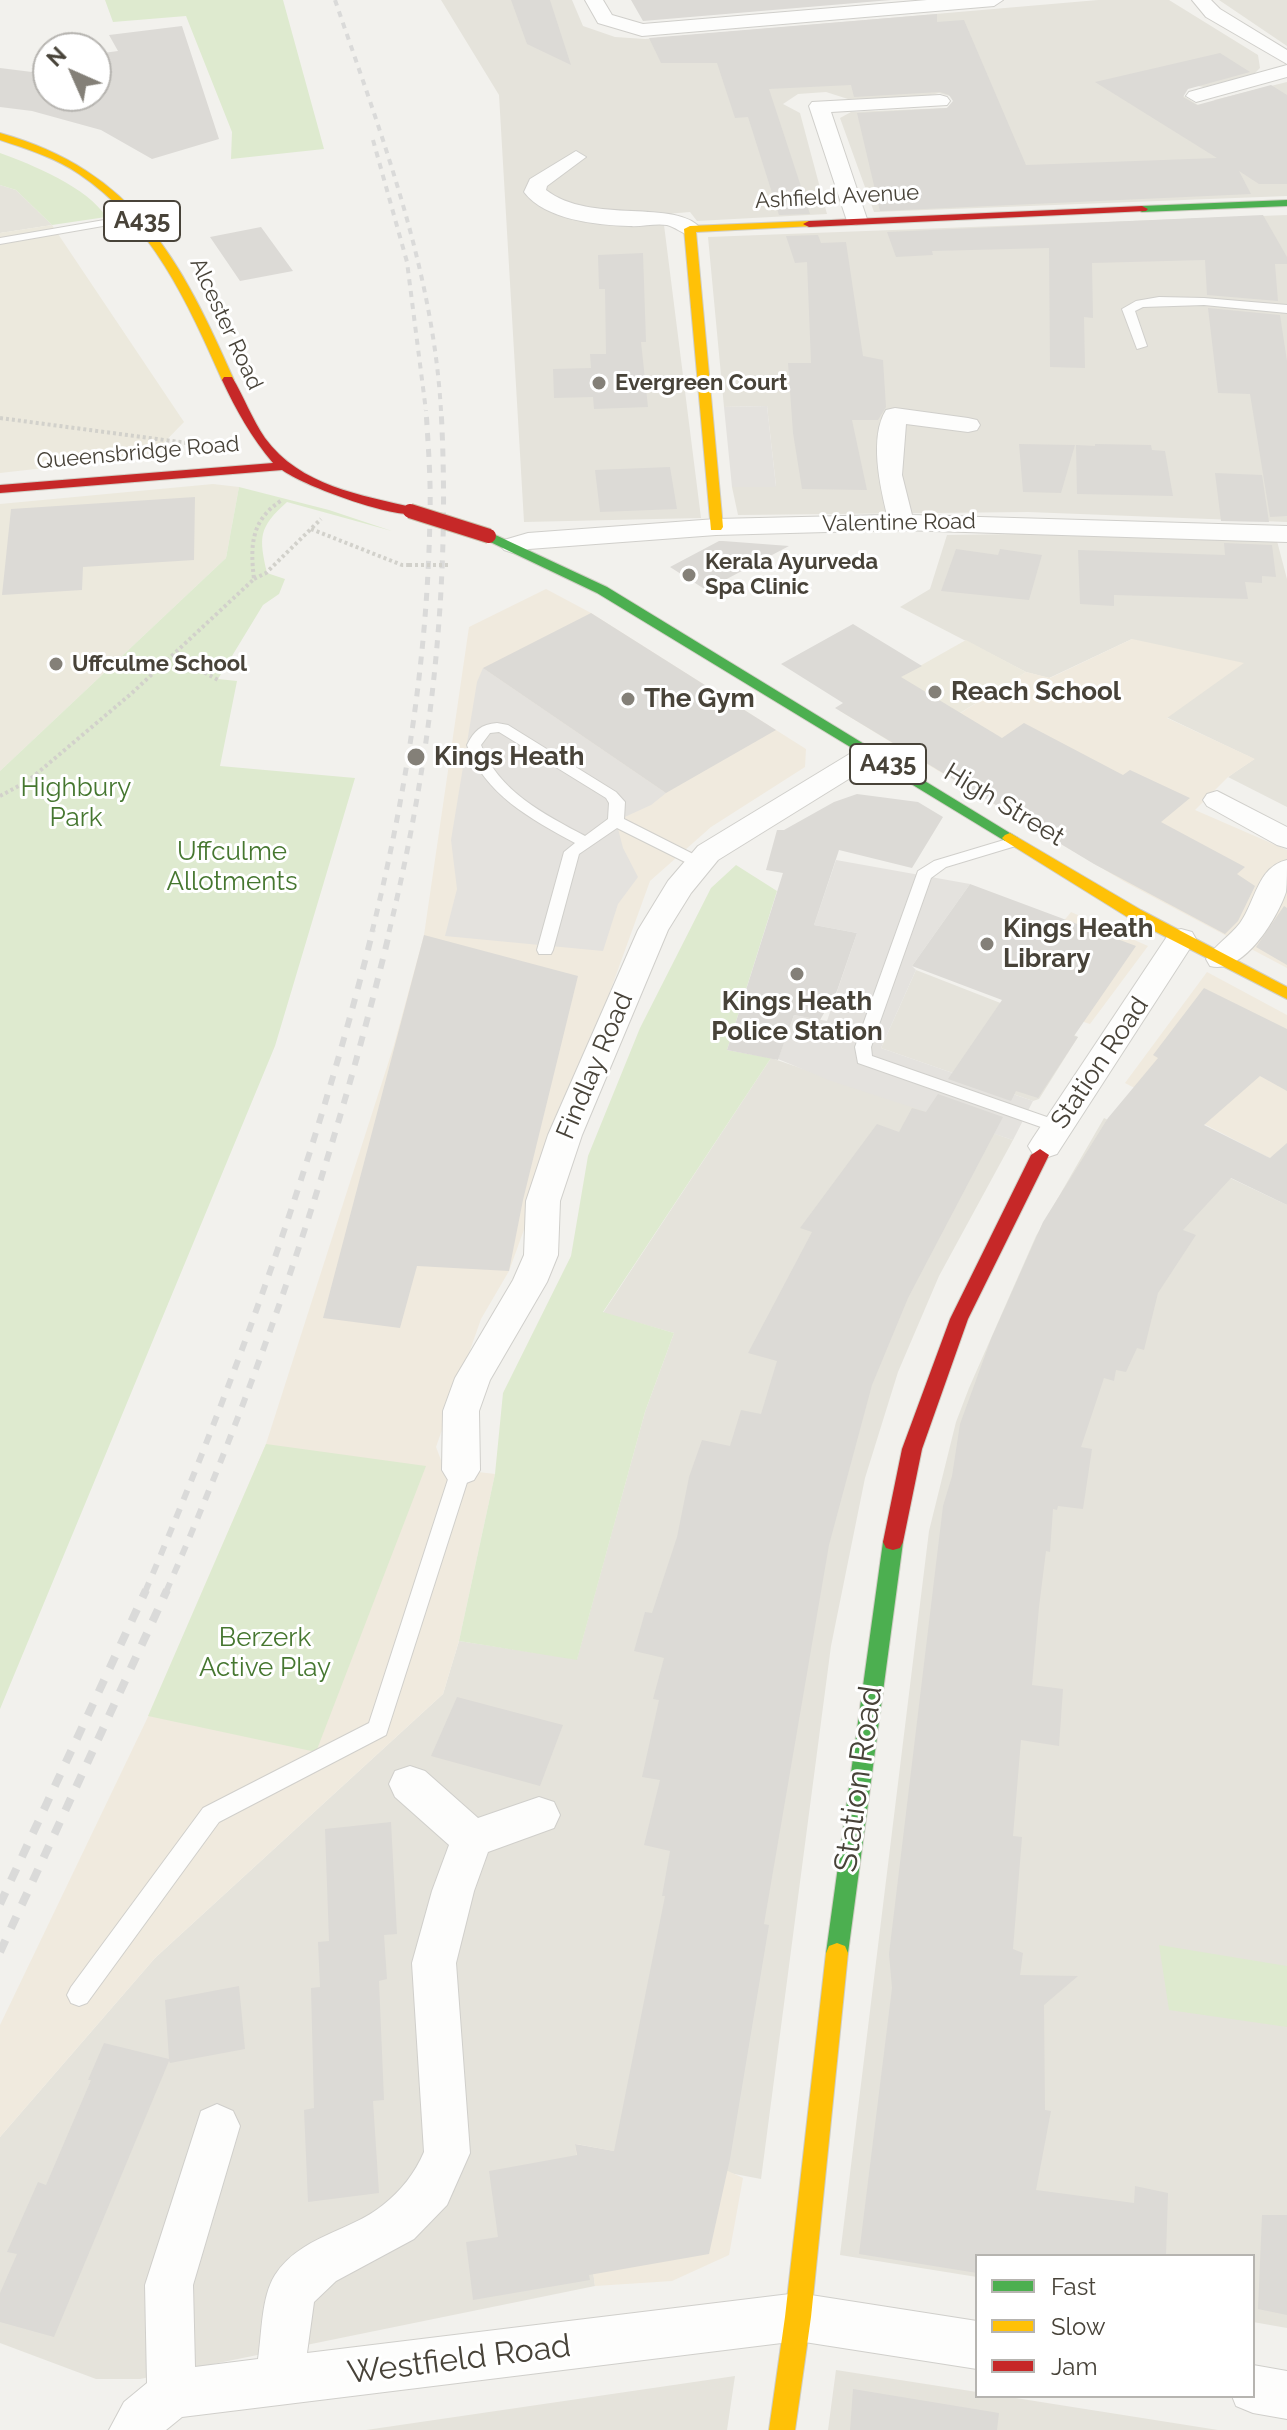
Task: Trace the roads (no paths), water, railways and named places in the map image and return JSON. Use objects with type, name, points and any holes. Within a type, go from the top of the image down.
[{"type":"main road","name":"Alcester Road","points":[[0,136],[59,158],[92,177],[139,217],[159,242],[197,314],[246,424],[281,466]]},
{"type":"main road","name":"Ashfield Avenue","points":[[690,229],[856,219],[1287,203]]},
{"type":"main road","points":[[690,229],[716,527]]},
{"type":"main road","name":"A435","points":[[281,466],[313,484],[501,541]]},
{"type":"main road","name":"Queensbridge Road","points":[[0,489],[281,466]]},
{"type":"main road","name":"High Street","points":[[501,541],[602,590],[1014,842],[1181,939],[1287,994]]},
{"type":"main road","name":"Station Road","points":[[782,2430],[798,2317],[844,1886],[899,1510],[912,1449],[959,1319],[1047,1143]]},
{"type":"street","points":[[594,0],[605,19],[642,30],[994,0]]},
{"type":"street","points":[[1201,0],[1213,13],[1287,58]]},
{"type":"street","points":[[1196,96],[1287,71]]},
{"type":"street","points":[[856,219],[819,106],[940,101]]},
{"type":"street","points":[[576,157],[537,183],[535,192],[542,200],[561,208],[628,220],[673,218],[690,229]]},
{"type":"street","points":[[901,522],[890,475],[895,415],[968,425]]},
{"type":"street","name":"Valentine Road","points":[[501,541],[716,527],[901,522],[1286,538]]},
{"type":"street","name":"Findlay Road","points":[[461,1470],[461,1411],[473,1378],[530,1282],[541,1255],[543,1201],[565,1135],[653,930],[679,888],[708,853],[871,753]]},
{"type":"street","points":[[1217,800],[1287,839]]},
{"type":"street","points":[[1221,959],[1253,928],[1277,879],[1287,869]]},
{"type":"street","name":"Station Road","points":[[1047,1143],[1181,939]]},
{"type":"street","points":[[410,1784],[472,1839]]},
{"type":"street","points":[[472,1839],[539,1815]]},
{"type":"street","points":[[278,2383],[292,2291],[319,2264],[398,2223],[431,2189],[447,2153],[434,1963],[453,1891],[472,1839]]},
{"type":"street","points":[[134,2430],[141,2419],[172,2394],[169,2285],[217,2126]]},
{"type":"street","name":"Westfield Road","points":[[172,2394],[798,2317],[975,2345]]},
{"type":"street","points":[[1255,2389],[1287,2395]]},
{"type":"lane","points":[[0,241],[139,217]]},
{"type":"lane","points":[[1141,346],[1128,315],[1128,309],[1135,304],[1160,301],[1287,309]]},
{"type":"lane","points":[[583,841],[555,826],[489,778],[474,745],[481,732],[495,726],[503,728],[611,795],[617,802],[616,821]]},
{"type":"lane","points":[[616,821],[699,863]]},
{"type":"lane","points":[[545,950],[572,852],[583,841],[616,821]]},
{"type":"lane","points":[[1014,842],[940,864],[924,875],[863,1047],[864,1059],[1047,1143]]},
{"type":"lane","points":[[79,1995],[211,1815],[378,1729],[461,1470]]},
{"type":"railway","points":[[335,0],[387,151],[416,254],[428,306],[441,411]]},
{"type":"railway","points":[[373,140],[407,262],[426,411]]},
{"type":"railway","points":[[372,932],[405,776],[420,671],[430,513],[426,409]]},
{"type":"railway","points":[[389,932],[416,802],[434,672],[443,541],[441,409]]},
{"type":"railway","points":[[145,1592],[243,1348],[272,1266],[326,1099],[373,930]]},
{"type":"railway","points":[[166,1592],[233,1430],[293,1266],[345,1099],[390,930]]},
{"type":"railway","points":[[0,1904],[146,1590]]},
{"type":"railway","points":[[0,1952],[167,1590]]},
{"type":"place","name":"Evergreen Court","points":[[599,383]]},
{"type":"place","name":"Kerala Ayurveda Spa Clinic","points":[[689,575]]},
{"type":"place","name":"Uffculme School","points":[[56,664]]},
{"type":"place","name":"Reach School","points":[[935,692]]},
{"type":"place","name":"The Gym","points":[[628,699]]},
{"type":"place","name":"Kings Heath","points":[[416,757]]},
{"type":"place","name":"Kings Heath Library","points":[[987,944]]},
{"type":"place","name":"Kings Heath Police Station","points":[[797,974]]},
{"type":"park label","name":"Highbury Park","points":[[76,803]]},
{"type":"park label","name":"Uffculme Allotments","points":[[232,867]]},
{"type":"park label","name":"Berzerk Active Play","points":[[265,1653]]}]
